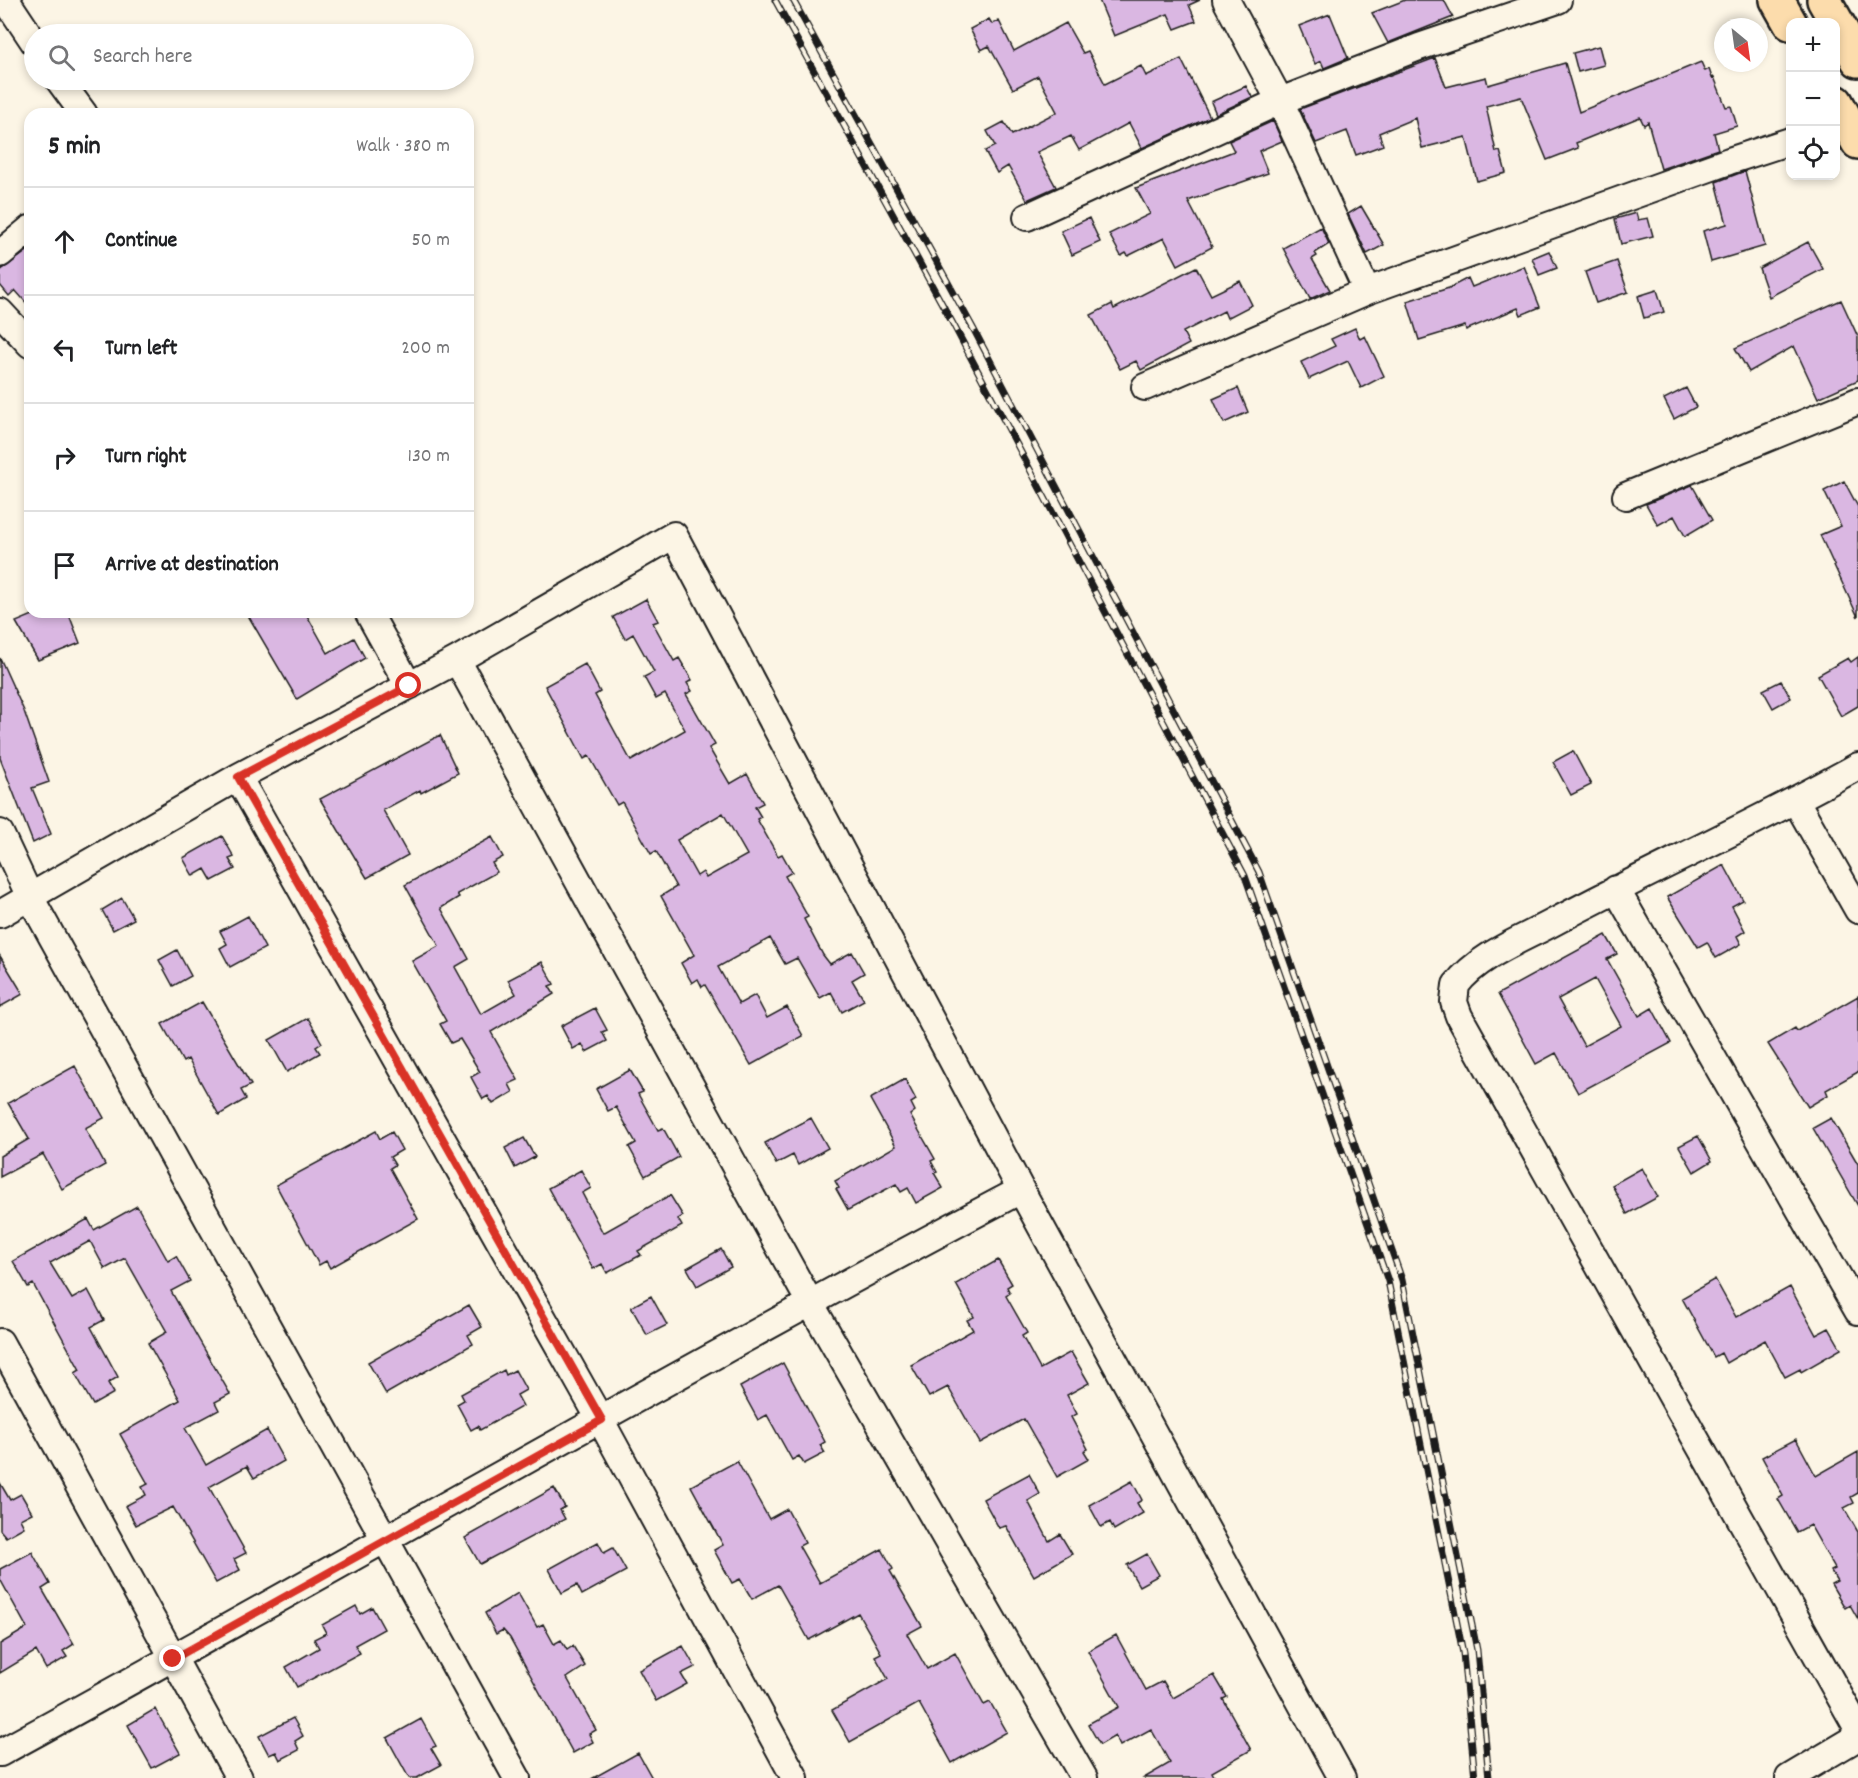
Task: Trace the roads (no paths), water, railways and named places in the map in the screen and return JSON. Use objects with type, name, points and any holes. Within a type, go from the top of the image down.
[{"type":"main road","points":[[1778,0],[1788,18]]},
{"type":"main road","points":[[1824,0],[1858,60]]},
{"type":"street","points":[[6,0],[24,27]]},
{"type":"street","points":[[1226,0],[1280,101],[1367,291]]},
{"type":"street","points":[[1027,217],[1280,101],[1419,47],[1558,0]]},
{"type":"street","points":[[66,90],[80,108]]},
{"type":"street","points":[[1145,387],[1367,291],[1786,143]]},
{"type":"street","points":[[0,254],[24,234]]},
{"type":"street","points":[[0,312],[24,338]]},
{"type":"street","points":[[1626,496],[1858,401]]},
{"type":"street","points":[[0,914],[238,777],[457,660],[674,535],[1021,1190],[1342,1778]]},
{"type":"street","points":[[371,618],[409,686]]},
{"type":"street","points":[[457,660],[809,1301],[1084,1778]]},
{"type":"street","points":[[1858,766],[1796,801],[1616,889],[1478,963],[1456,985],[1454,1002],[1459,1016],[1858,1729]]},
{"type":"street","points":[[238,777],[602,1420],[795,1778]]},
{"type":"street","points":[[1796,801],[1858,910]]},
{"type":"street","points":[[0,833],[30,897],[517,1778]]},
{"type":"street","points":[[1616,889],[1858,1311]]},
{"type":"street","points":[[0,1753],[602,1420],[809,1301],[1021,1190]]},
{"type":"street","points":[[0,1342],[238,1778]]},
{"type":"street","points":[[1789,1778],[1858,1737]]},
{"type":"railway","points":[[775,0],[952,322],[1245,876],[1388,1281],[1463,1653],[1475,1778]]},
{"type":"railway","points":[[793,0],[973,328],[1259,872],[1402,1280],[1477,1650],[1489,1778]]}]
